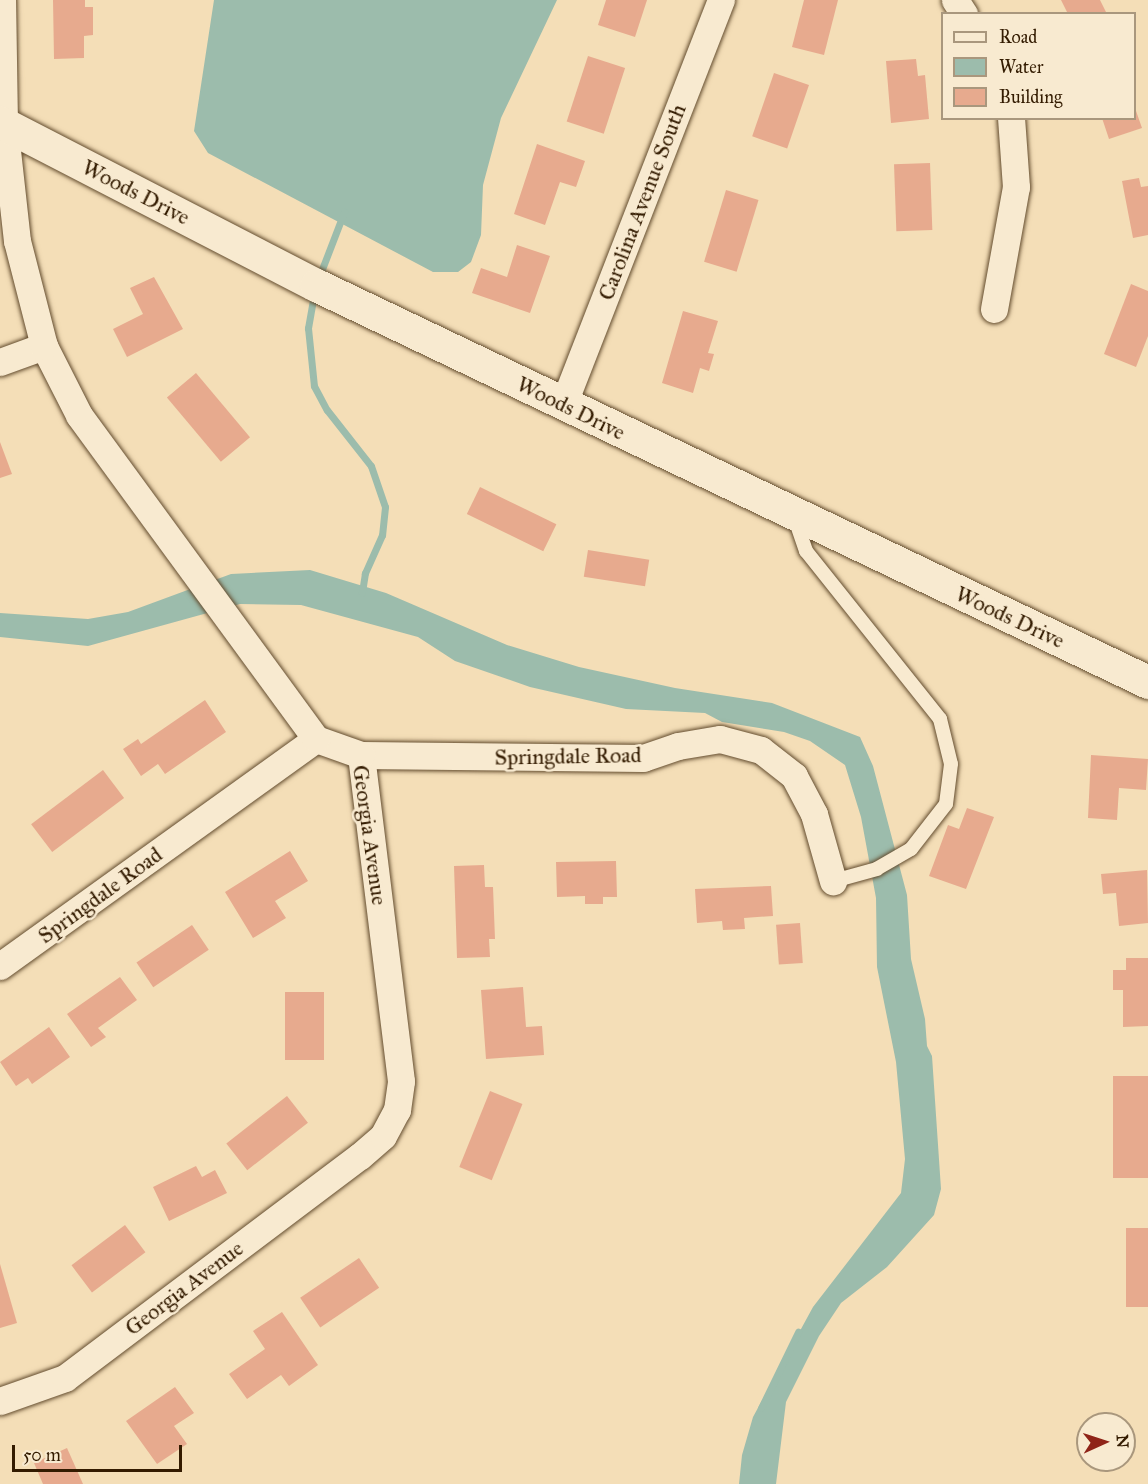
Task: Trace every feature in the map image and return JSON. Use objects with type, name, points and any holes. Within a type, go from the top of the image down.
[{"type":"street","points":[[2,0],[2,123],[17,241],[44,346],[79,415],[316,739]]},
{"type":"street","name":"Carolina Avenue South","points":[[563,405],[721,0]]},
{"type":"street","points":[[994,309],[1016,187],[1011,120]]},
{"type":"street","name":"Woods Drive","points":[[2,123],[316,285],[563,405],[1148,682]]},
{"type":"street","points":[[0,362],[44,346]]},
{"type":"street","name":"Georgia Avenue","points":[[0,1401],[65,1378],[382,1136],[397,1110],[401,1081],[362,755],[316,739]]},
{"type":"street","name":"Springdale Road","points":[[0,966],[316,739]]},
{"type":"street","name":"Springdale Road","points":[[362,755],[643,758],[678,746],[720,739],[761,750],[794,776],[844,877]]},
{"type":"lane","points":[[792,513],[806,551],[940,719],[951,764],[946,804],[899,858],[878,869],[844,877]]},
{"type":"water","points":[[214,0],[557,0],[501,118],[483,185],[481,235],[471,262],[458,272],[433,272],[208,153],[194,131]]},
{"type":"water","points":[[310,570],[386,593],[507,645],[579,667],[675,688],[772,703],[860,737],[873,766],[907,895],[911,959],[925,1019],[927,1046],[932,1056],[941,1189],[934,1215],[887,1267],[841,1303],[819,1336],[786,1402],[776,1484],[739,1484],[742,1455],[753,1417],[813,1307],[901,1193],[905,1159],[896,1062],[877,967],[876,898],[861,817],[845,765],[810,741],[784,732],[722,722],[705,713],[626,709],[530,687],[455,661],[418,637],[301,605],[240,604],[88,646],[0,637],[0,613],[88,619],[128,612],[231,574]]},
{"type":"building","points":[[53,0],[85,0],[85,7],[93,7],[93,35],[84,36],[84,58],[54,59]]},
{"type":"building","points":[[606,0],[647,0],[635,37],[598,25]]},
{"type":"building","points":[[804,0],[838,0],[824,55],[792,47]]},
{"type":"building","points":[[1061,0],[1100,0],[1106,12],[1067,12]]},
{"type":"building","points":[[588,56],[625,68],[604,134],[567,122]]},
{"type":"building","points":[[916,59],[918,76],[925,75],[929,119],[891,123],[886,61]]},
{"type":"building","points":[[774,73],[809,85],[787,148],[752,136]]},
{"type":"building","points":[[1136,111],[1142,128],[1109,139],[1103,120],[1136,120]]},
{"type":"building","points":[[537,144],[585,161],[576,187],[560,182],[545,225],[514,214]]},
{"type":"building","points":[[930,163],[932,230],[896,231],[894,164]]},
{"type":"building","points":[[1139,178],[1141,187],[1148,186],[1148,235],[1133,238],[1122,181]]},
{"type":"building","points":[[726,190],[759,200],[737,272],[704,262]]},
{"type":"building","points":[[517,245],[550,256],[530,313],[472,293],[481,268],[507,277]]},
{"type":"building","points":[[154,277],[183,329],[127,357],[113,329],[143,314],[130,288]]},
{"type":"building","points":[[1131,284],[1148,291],[1148,336],[1136,367],[1104,354]]},
{"type":"building","points":[[683,311],[718,321],[708,353],[714,354],[709,371],[700,368],[693,393],[662,383]]},
{"type":"building","points":[[196,373],[250,437],[221,462],[167,397]]},
{"type":"building","points":[[0,442],[12,474],[0,478]]},
{"type":"building","points":[[480,487],[556,524],[543,551],[467,514]]},
{"type":"building","points":[[588,550],[649,560],[645,586],[584,577]]},
{"type":"building","points":[[205,700],[226,732],[165,774],[158,764],[141,776],[123,749],[138,739],[141,744]]},
{"type":"building","points":[[1091,755],[1148,759],[1146,790],[1119,788],[1117,820],[1088,818]]},
{"type":"building","points":[[103,770],[124,798],[52,852],[31,824]]},
{"type":"building","points":[[967,808],[994,817],[966,889],[929,876],[948,825],[959,829]]},
{"type":"building","points":[[290,851],[308,881],[275,901],[286,918],[253,938],[225,892]]},
{"type":"building","points":[[616,861],[617,897],[603,897],[603,904],[585,904],[585,896],[557,897],[556,862]]},
{"type":"building","points":[[484,865],[485,887],[493,887],[495,939],[489,939],[490,957],[457,958],[454,866]]},
{"type":"building","points":[[1147,870],[1148,923],[1119,926],[1116,893],[1103,894],[1101,874]]},
{"type":"building","points":[[771,886],[773,916],[744,918],[745,929],[723,930],[722,921],[697,923],[695,889]]},
{"type":"building","points":[[800,923],[803,963],[779,965],[776,925]]},
{"type":"building","points":[[192,925],[209,950],[153,987],[136,962]]},
{"type":"building","points":[[1126,958],[1148,958],[1148,1026],[1123,1027],[1123,990],[1113,990],[1113,970],[1126,970]]},
{"type":"building","points":[[120,977],[137,1000],[98,1028],[106,1037],[91,1047],[67,1014]]},
{"type":"building","points":[[523,987],[526,1027],[542,1026],[544,1055],[486,1059],[481,990]]},
{"type":"building","points":[[285,992],[324,992],[324,1060],[285,1060]]},
{"type":"building","points":[[49,1027],[70,1057],[32,1084],[28,1078],[16,1086],[0,1062]]},
{"type":"building","points":[[1113,1076],[1148,1076],[1148,1178],[1113,1178]]},
{"type":"building","points":[[490,1091],[522,1104],[492,1180],[459,1167]]},
{"type":"building","points":[[287,1096],[308,1123],[247,1170],[226,1143]]},
{"type":"building","points":[[196,1166],[202,1177],[215,1170],[227,1193],[169,1221],[153,1187]]},
{"type":"building","points":[[125,1225],[145,1252],[92,1292],[71,1265]]},
{"type":"building","points":[[1126,1228],[1148,1228],[1148,1307],[1126,1307]]},
{"type":"building","points":[[359,1258],[379,1288],[320,1328],[300,1298]]},
{"type":"building","points":[[0,1264],[17,1323],[0,1328]]},
{"type":"building","points":[[282,1312],[318,1365],[289,1386],[281,1375],[247,1399],[229,1374],[265,1349],[253,1331]]},
{"type":"building","points":[[175,1387],[194,1413],[174,1426],[187,1444],[157,1464],[126,1421]]},
{"type":"building","points":[[67,1448],[83,1484],[43,1484],[34,1463]]},
{"type":"waterway","points":[[319,277],[344,212]]},
{"type":"waterway","points":[[314,294],[308,328],[314,386],[327,410],[371,466],[385,507],[382,535],[365,573],[362,593]]},
{"type":"waterway","points":[[761,1408],[798,1332]]}]
